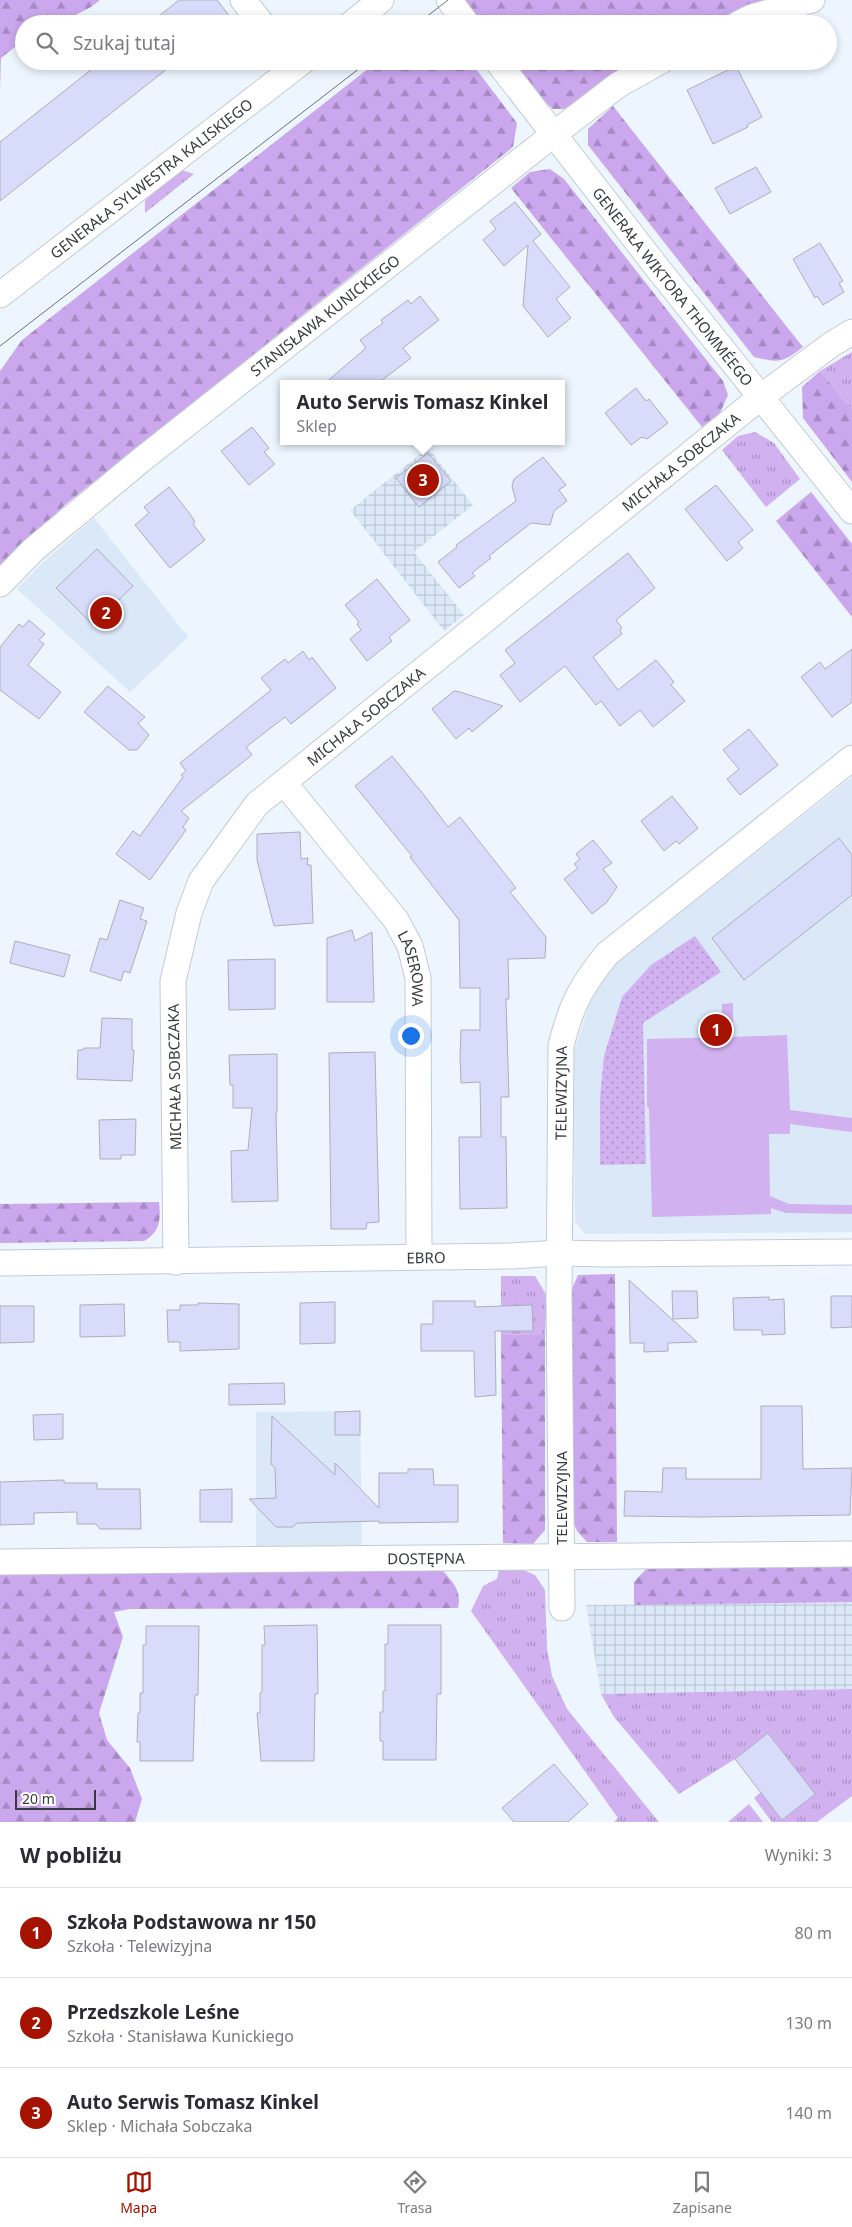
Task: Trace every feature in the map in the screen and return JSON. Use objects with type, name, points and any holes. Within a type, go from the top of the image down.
[{"type":"street","points":[[243,0],[255,15]]},
{"type":"street","points":[[362,15],[381,0]]},
{"type":"street","points":[[449,0],[461,15]]},
{"type":"street","points":[[759,15],[812,0]]},
{"type":"street","name":"GENERAŁA SYLWESTRA KALISKIEGO","points":[[0,296],[288,70]]},
{"type":"street","name":"GENERAŁA WIKTORA THOMMÉEGO","points":[[504,70],[659,270],[762,396],[852,511]]},
{"type":"street","name":"STANISŁAWA KUNICKIEGO","points":[[0,584],[33,550],[140,461],[554,134],[618,86],[646,70]]},
{"type":"street","name":"MICHAŁA SOBCZAKA","points":[[176,1262],[173,981],[189,913],[201,881],[257,804],[762,396],[832,344],[852,332]]},
{"type":"street","name":"TELEWIZYJNA","points":[[562,1608],[559,1253],[561,1211],[561,1046],[568,1016],[576,996],[607,954],[852,758]]},
{"type":"street","name":"LASEROWA","points":[[284,783],[396,920],[410,946],[418,978],[419,1256]]},
{"type":"street","name":"EBRO","points":[[0,1263],[176,1262],[419,1256],[511,1256],[559,1253],[852,1252]]},
{"type":"street","name":"DOSTĘPNA","points":[[0,1562],[852,1554]]},
{"type":"shaded area","points":[[428,448],[473,505],[414,552],[464,615],[444,631],[350,510]]},
{"type":"shaded area","points":[[94,518],[188,637],[130,692],[17,589],[42,563]]},
{"type":"shaded area","points":[[852,777],[852,1232],[585,1234],[575,1222],[573,1055],[589,1005],[600,984],[616,963]]},
{"type":"shaded area","points":[[360,1411],[362,1545],[256,1546],[256,1412]]},
{"type":"shaded area","points":[[852,1602],[852,1689],[601,1694],[586,1605]]},
{"type":"green space","points":[[0,0],[100,0],[75,15],[15,15],[15,47],[1,58],[0,89]]},
{"type":"green space","points":[[464,0],[780,0],[736,15],[475,15]]},
{"type":"green space","points":[[367,70],[477,70],[517,123],[513,147],[66,504],[0,567],[0,371],[22,340]]},
{"type":"green space","points":[[517,70],[626,70],[564,109],[553,109],[533,92]]},
{"type":"green space","points":[[613,106],[803,347],[785,359],[775,361],[754,357],[588,145],[588,129]]},
{"type":"green space","points":[[550,169],[564,179],[723,381],[728,395],[720,413],[702,427],[511,188],[530,172]]},
{"type":"green space","points":[[182,170],[194,174],[145,213],[145,200]]},
{"type":"green space","points":[[852,352],[852,410],[820,371]]},
{"type":"green space","points":[[820,371],[852,410],[852,482],[803,418],[802,387]]},
{"type":"green space","points":[[755,432],[774,443],[800,479],[766,507],[722,450],[738,436]]},
{"type":"green space","points":[[811,492],[852,544],[852,617],[776,521]]},
{"type":"green space","points":[[695,936],[721,972],[643,1023],[646,1164],[600,1165],[600,1098],[604,1056],[622,997],[651,965]]},
{"type":"green space","points":[[733,1003],[733,1034],[731,1037],[787,1035],[790,1110],[852,1118],[852,1132],[790,1124],[790,1134],[769,1134],[770,1196],[789,1204],[852,1205],[852,1214],[786,1213],[771,1208],[771,1214],[652,1217],[649,1108],[647,1107],[647,1039],[725,1037],[725,1035],[722,1035],[722,1004]]},
{"type":"green space","points":[[159,1202],[160,1214],[158,1224],[153,1234],[144,1241],[0,1243],[0,1204]]},
{"type":"green space","points":[[615,1274],[617,1542],[587,1542],[577,1531],[573,1522],[569,1296],[578,1275]]},
{"type":"green space","points":[[501,1276],[535,1276],[547,1296],[545,1334],[501,1335]]},
{"type":"green space","points":[[545,1334],[545,1530],[533,1544],[503,1543],[501,1335]]},
{"type":"green space","points":[[852,1566],[852,1602],[634,1605],[634,1582],[647,1568]]},
{"type":"green space","points":[[499,1569],[521,1569],[535,1575],[545,1590],[547,1648],[552,1676],[567,1709],[659,1822],[614,1822],[618,1818],[471,1611],[483,1586],[497,1579]]},
{"type":"green space","points":[[442,1570],[458,1592],[458,1608],[130,1609],[114,1612],[123,1637],[99,1713],[107,1740],[130,1768],[142,1799],[135,1822],[0,1822],[0,1575]]},
{"type":"green space","points":[[852,1689],[852,1796],[817,1822],[772,1822],[754,1798],[761,1792],[782,1820],[815,1794],[768,1733],[735,1759],[679,1794],[614,1717],[601,1694]]},
{"type":"green space","points":[[749,1804],[763,1822],[728,1822]]},
{"type":"building","points":[[179,0],[217,0],[229,15],[160,15]]},
{"type":"building","points":[[91,70],[166,70],[0,201],[0,142]]},
{"type":"building","points":[[728,70],[738,70],[762,117],[747,125],[748,127],[713,144],[687,90]]},
{"type":"building","points":[[756,167],[771,192],[730,214],[715,188]]},
{"type":"building","points":[[515,202],[541,234],[533,241],[570,287],[556,299],[571,318],[548,337],[523,306],[528,245],[504,266],[483,240],[496,229],[490,221]]},
{"type":"building","points":[[820,243],[843,281],[839,283],[844,292],[823,305],[817,296],[815,298],[793,259]]},
{"type":"building","points":[[420,296],[439,320],[403,348],[411,358],[382,380],[329,380],[366,348],[360,340],[383,323],[381,320],[408,300],[411,304]]},
{"type":"building","points":[[636,388],[646,401],[649,399],[668,423],[647,439],[642,437],[631,445],[605,413]]},
{"type":"building","points":[[252,427],[269,448],[264,452],[275,464],[249,485],[221,451]]},
{"type":"building","points":[[428,453],[451,481],[419,507],[396,478]]},
{"type":"building","points":[[543,457],[566,485],[559,490],[567,501],[554,511],[550,525],[531,523],[489,556],[491,558],[472,573],[475,576],[459,588],[438,562],[457,547],[456,545],[516,501],[512,486],[514,479]]},
{"type":"building","points":[[716,485],[753,530],[738,542],[743,548],[727,561],[685,509]]},
{"type":"building","points":[[169,487],[190,514],[195,522],[193,524],[205,540],[170,568],[135,525],[149,513],[144,507]]},
{"type":"building","points":[[97,549],[133,586],[93,625],[56,588]]},
{"type":"building","points":[[628,553],[655,588],[616,620],[622,628],[620,630],[622,634],[593,657],[618,690],[656,660],[674,682],[671,685],[685,701],[653,727],[640,710],[620,726],[601,701],[596,705],[565,666],[520,702],[500,675],[515,663],[505,650]]},
{"type":"building","points":[[377,579],[410,620],[389,637],[392,641],[367,661],[350,639],[361,630],[357,624],[359,622],[345,605]]},
{"type":"building","points":[[29,620],[45,634],[39,640],[44,644],[28,665],[61,692],[39,719],[0,690],[0,647],[19,624],[23,627]]},
{"type":"building","points":[[852,649],[852,702],[832,717],[801,677],[820,662],[825,669]]},
{"type":"building","points":[[303,651],[309,660],[312,657],[336,688],[291,724],[285,717],[246,747],[252,755],[181,811],[189,818],[183,827],[186,830],[150,880],[116,854],[133,831],[140,836],[183,777],[181,775],[186,771],[180,763],[271,690],[261,678],[285,659],[288,663]]},
{"type":"building","points":[[108,686],[145,717],[138,723],[149,735],[137,750],[129,750],[84,712]]},
{"type":"building","points":[[454,691],[503,706],[472,732],[469,728],[456,739],[432,709]]},
{"type":"building","points":[[749,729],[778,765],[740,795],[727,779],[739,769],[723,750]]},
{"type":"building","points":[[392,756],[448,827],[460,817],[516,888],[510,892],[546,937],[545,958],[508,959],[509,999],[506,999],[509,1097],[501,1097],[501,1137],[506,1137],[507,1208],[460,1209],[459,1137],[481,1137],[480,1082],[461,1083],[461,1030],[480,1030],[480,988],[460,988],[459,920],[410,857],[412,856],[355,786]]},
{"type":"building","points":[[672,796],[698,828],[679,844],[676,841],[664,851],[641,821]]},
{"type":"building","points":[[300,832],[301,859],[308,858],[307,865],[311,865],[313,923],[274,926],[257,860],[257,834]]},
{"type":"building","points":[[839,838],[852,855],[852,895],[744,980],[712,938]]},
{"type":"building","points":[[593,840],[612,863],[603,869],[617,887],[607,902],[592,914],[564,879],[578,868],[574,864],[580,859],[576,854]]},
{"type":"building","points":[[120,900],[144,908],[140,919],[147,921],[130,973],[124,971],[121,981],[90,971],[100,938],[107,940]]},
{"type":"building","points":[[352,930],[355,941],[372,932],[374,1002],[327,1002],[327,938]]},
{"type":"building","points":[[15,941],[70,955],[64,977],[10,963]]},
{"type":"building","points":[[275,959],[275,1009],[229,1010],[228,960]]},
{"type":"building","points":[[102,1018],[132,1019],[132,1050],[134,1050],[132,1081],[77,1079],[78,1050],[100,1048]]},
{"type":"building","points":[[375,1052],[379,1222],[367,1223],[366,1229],[331,1229],[329,1053]]},
{"type":"building","points":[[277,1054],[278,1201],[232,1202],[231,1151],[248,1150],[252,1108],[233,1108],[233,1085],[230,1085],[229,1055]]},
{"type":"building","points":[[136,1119],[135,1155],[121,1155],[121,1159],[100,1159],[99,1120]]},
{"type":"building","points":[[629,1280],[697,1342],[668,1343],[668,1351],[644,1352],[644,1343],[630,1343]]},
{"type":"building","points":[[672,1291],[697,1291],[698,1318],[673,1319]]},
{"type":"building","points":[[831,1296],[852,1296],[852,1327],[831,1328]]},
{"type":"building","points":[[769,1297],[769,1300],[784,1299],[785,1334],[762,1335],[762,1330],[734,1330],[733,1298]]},
{"type":"building","points":[[433,1301],[475,1301],[475,1307],[532,1305],[533,1331],[495,1331],[496,1395],[475,1397],[474,1351],[421,1351],[421,1324],[433,1324]]},
{"type":"building","points":[[335,1302],[335,1343],[300,1344],[300,1303]]},
{"type":"building","points":[[198,1303],[239,1304],[239,1349],[180,1351],[180,1342],[168,1342],[167,1310],[180,1310],[180,1305],[198,1305]]},
{"type":"building","points":[[124,1304],[125,1336],[80,1337],[80,1305]]},
{"type":"building","points":[[0,1306],[34,1306],[34,1342],[0,1343]]},
{"type":"building","points":[[284,1383],[285,1404],[229,1405],[229,1384]]},
{"type":"building","points":[[761,1406],[802,1406],[803,1469],[852,1468],[850,1515],[624,1516],[625,1491],[662,1492],[663,1468],[686,1468],[686,1479],[761,1479]]},
{"type":"building","points":[[360,1411],[360,1435],[335,1435],[335,1412]]},
{"type":"building","points":[[63,1414],[63,1439],[34,1440],[33,1415]]},
{"type":"building","points":[[272,1416],[335,1475],[335,1463],[379,1508],[379,1473],[408,1473],[408,1469],[433,1469],[434,1485],[458,1485],[458,1522],[297,1523],[293,1527],[276,1527],[249,1499],[276,1498],[275,1468],[271,1464]]},
{"type":"building","points":[[64,1480],[64,1483],[97,1483],[97,1489],[140,1489],[141,1529],[100,1529],[96,1524],[77,1524],[77,1512],[34,1513],[34,1524],[0,1525],[0,1482]]},
{"type":"building","points":[[232,1489],[232,1522],[200,1522],[200,1490]]},
{"type":"building","points":[[317,1625],[318,1694],[315,1694],[314,1761],[261,1761],[257,1713],[260,1713],[260,1693],[262,1692],[262,1645],[265,1645],[264,1626]]},
{"type":"building","points":[[388,1625],[441,1625],[441,1694],[437,1694],[436,1760],[383,1760],[383,1741],[380,1741],[380,1712],[383,1712],[383,1691],[385,1691],[385,1644],[388,1644]]},
{"type":"building","points":[[146,1626],[199,1626],[198,1695],[195,1695],[193,1761],[140,1761],[140,1742],[137,1742],[138,1713],[140,1713],[140,1693],[143,1693],[143,1645],[146,1645]]},
{"type":"building","points":[[768,1733],[815,1794],[782,1820],[735,1759]]},
{"type":"building","points":[[554,1764],[588,1804],[568,1822],[514,1822],[502,1808]]},
{"type":"tram line","points":[[429,15],[448,0]]},
{"type":"tram line","points":[[0,346],[357,70]]},
{"type":"place","name":"Auto Serwis Tomasz Kinkel","points":[[423,480]]},
{"type":"place","name":"Przedszkole Leśne","points":[[106,613]]},
{"type":"place","name":"Szkoła Podstawowa nr 150","points":[[716,1030]]}]
